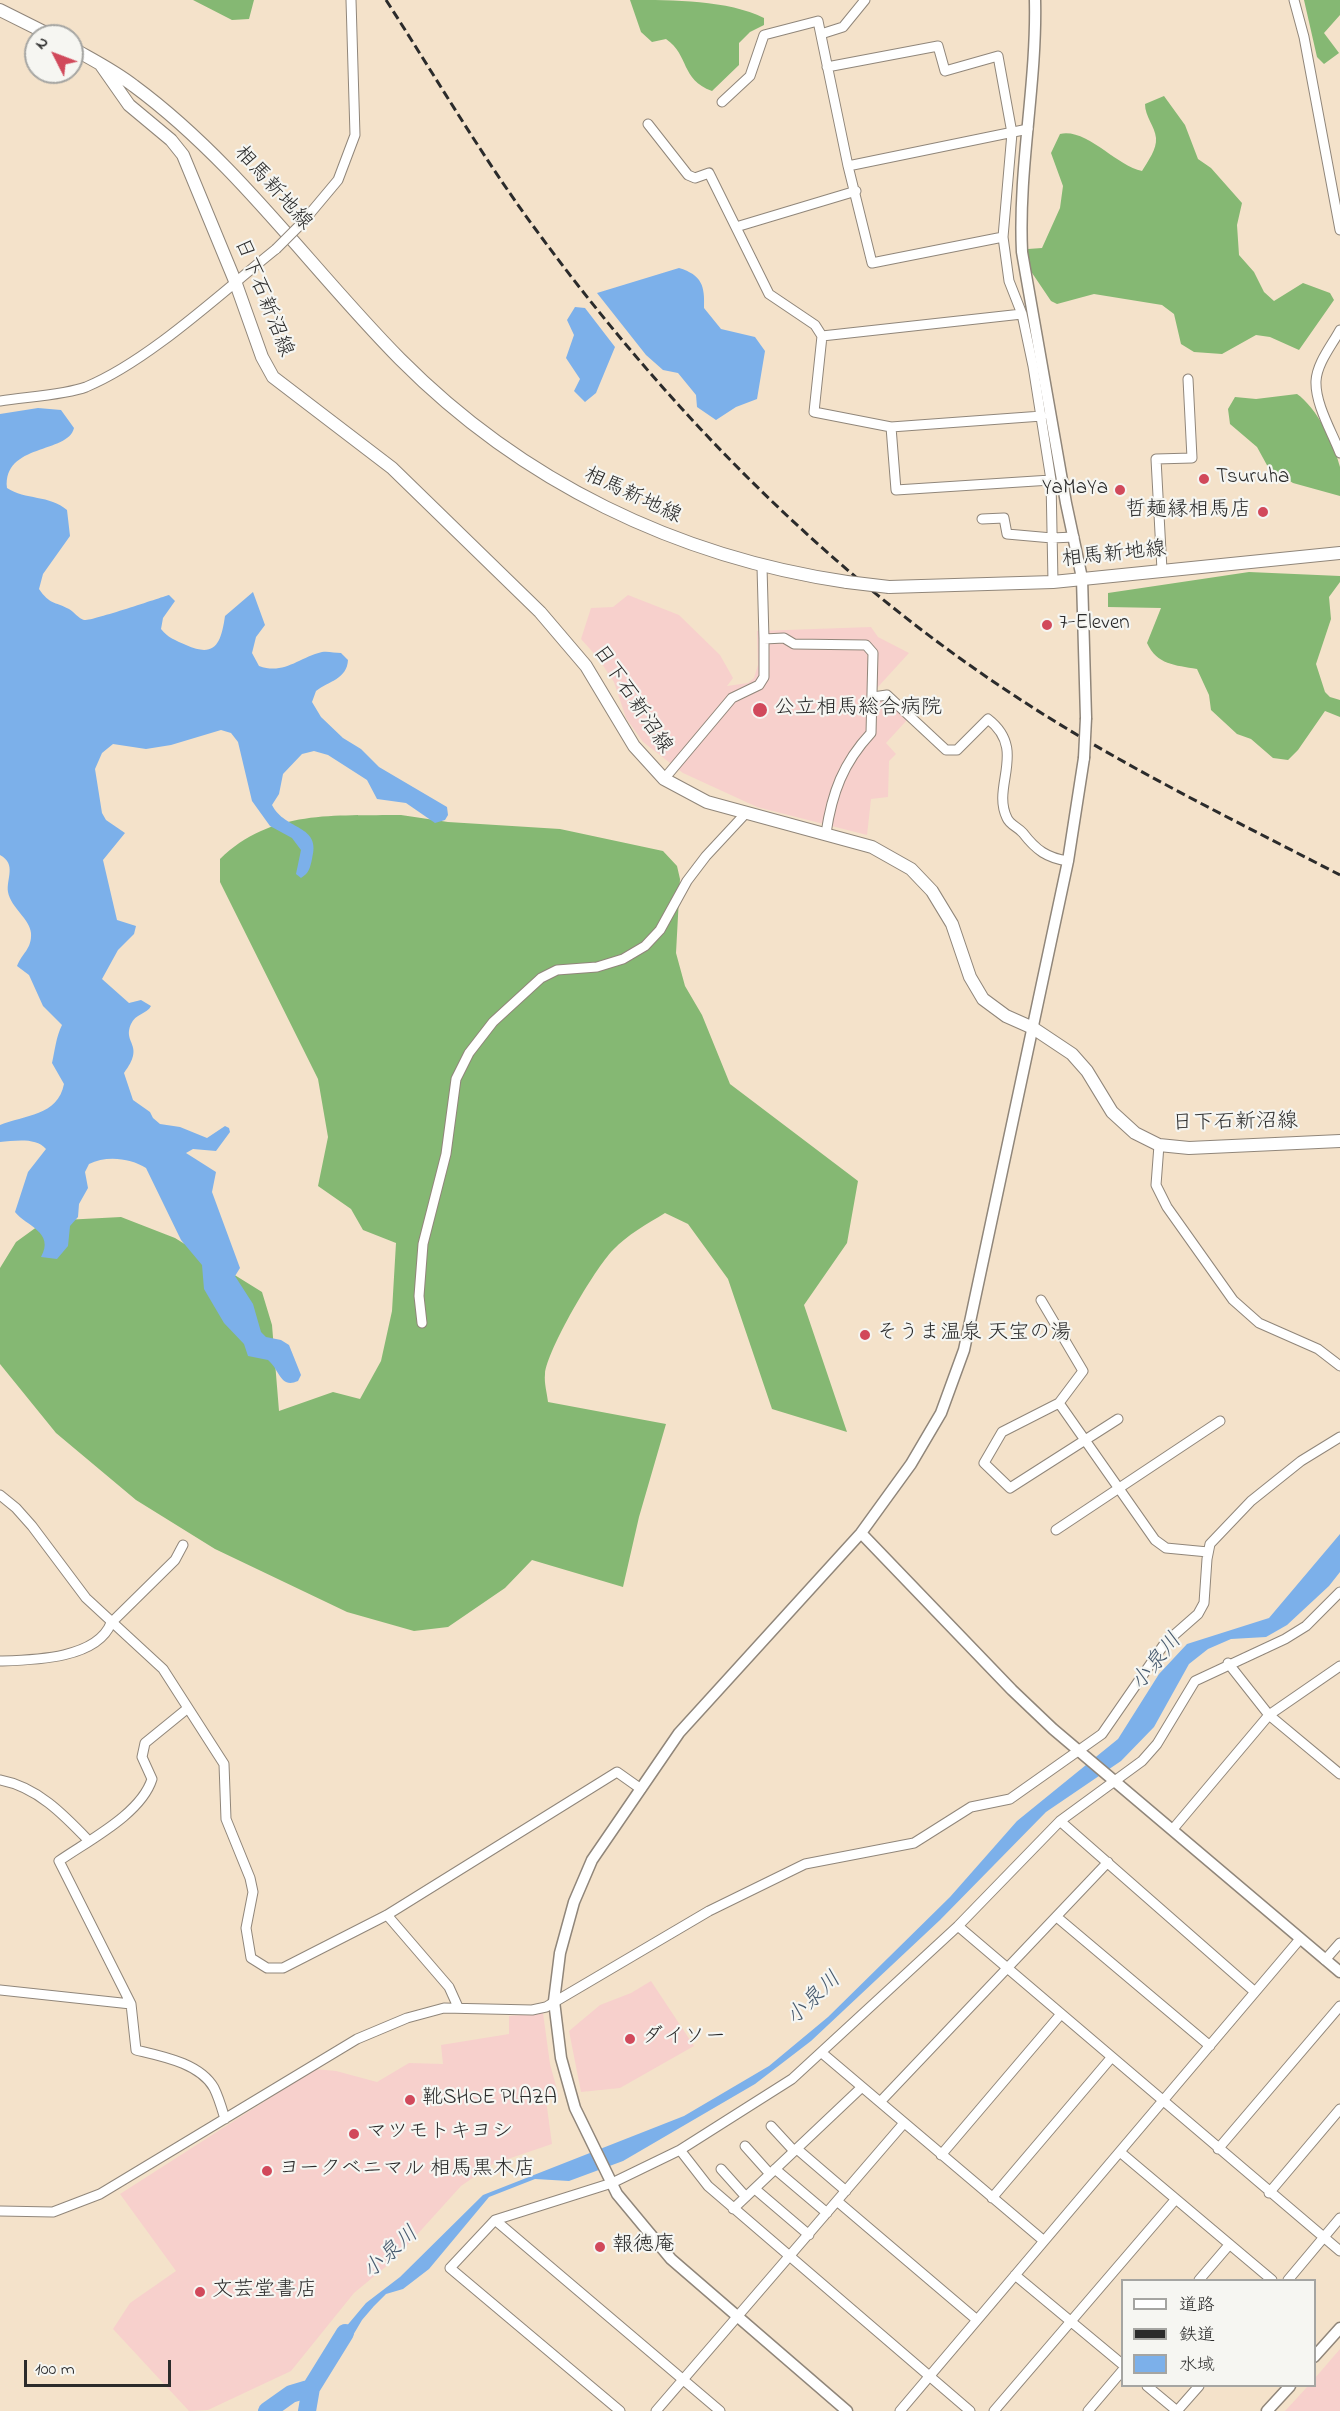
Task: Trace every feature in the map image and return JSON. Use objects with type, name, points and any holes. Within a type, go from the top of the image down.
[{"type":"main road","points":[[0,10],[28,24]]},
{"type":"main road","name":"相馬新地線","points":[[84,55],[133,85],[218,159],[399,359],[438,395],[517,459],[610,511],[666,536],[762,567],[889,587],[1053,582],[1340,553]]},
{"type":"main road","name":"日下石新沼線","points":[[101,65],[129,105],[171,140],[183,155],[235,281],[262,357],[273,377],[392,468],[540,612],[586,666],[634,746],[664,778],[707,802],[872,847],[911,869],[932,891],[952,924],[970,977],[983,999],[1006,1016],[1033,1028],[1072,1054],[1087,1071],[1112,1112],[1135,1133],[1159,1145],[1189,1149],[1340,1141]]},
{"type":"street","points":[[0,401],[78,389],[104,378],[163,339],[276,249],[302,223],[338,180],[355,135],[351,0]]},
{"type":"street","points":[[820,34],[843,27],[866,0]]},
{"type":"street","points":[[847,2411],[671,2259],[644,2229],[609,2178],[575,2108],[561,2058],[554,2001],[560,1953],[574,1902],[592,1860],[679,1733],[861,1533],[911,1464],[941,1413],[964,1350],[1068,861],[1084,758],[1086,718],[1082,578],[1023,262],[1020,218],[1028,129],[1035,0]]},
{"type":"street","points":[[1294,0],[1304,37],[1340,230]]},
{"type":"street","points":[[722,102],[750,76],[764,36],[818,21],[848,166],[872,263],[1003,237]]},
{"type":"street","points":[[827,67],[938,45],[945,71],[998,56],[1012,134],[1003,237],[1009,281],[1022,314],[1052,480],[1053,582]]},
{"type":"street","points":[[648,124],[688,175],[695,178],[709,173],[770,294],[815,325],[822,336],[814,412],[891,427],[1042,416]]},
{"type":"street","points":[[848,166],[1028,129]]},
{"type":"street","points":[[736,227],[856,191]]},
{"type":"street","points":[[822,336],[1022,314]]},
{"type":"street","points":[[1340,330],[1320,366],[1316,381],[1318,396],[1340,453]]},
{"type":"street","points":[[1162,570],[1156,459],[1192,458],[1188,379]]},
{"type":"street","points":[[891,427],[896,490],[1052,480]]},
{"type":"street","points":[[982,519],[1004,518],[1007,534],[1052,538],[1074,537]]},
{"type":"street","points":[[664,778],[732,698],[759,685],[764,677],[762,567]]},
{"type":"street","points":[[764,639],[784,638],[794,644],[866,645],[873,653],[871,733],[854,751],[837,783],[826,833]]},
{"type":"street","points":[[873,697],[886,695],[946,750],[957,750],[988,719],[999,727],[1007,753],[1004,806],[1006,818],[1021,830],[1035,849],[1068,861]]},
{"type":"street","points":[[422,1323],[419,1296],[423,1244],[446,1154],[456,1079],[469,1053],[493,1022],[541,978],[557,970],[597,968],[622,959],[645,946],[660,930],[687,881],[706,856],[746,813]]},
{"type":"street","points":[[1159,1145],[1156,1185],[1167,1208],[1233,1300],[1259,1323],[1318,1349],[1340,1366]]},
{"type":"street","points":[[1041,1300],[1083,1371],[1059,1403],[1002,1432],[984,1463],[1010,1488],[1118,1419]]},
{"type":"street","points":[[1059,1403],[1155,1540],[1166,1548],[1208,1552]]},
{"type":"street","points":[[1056,1530],[1220,1421]]},
{"type":"street","points":[[0,2211],[53,2212],[100,2194],[357,2039],[407,2018],[444,2008],[532,2010],[546,2007],[708,1911],[805,1864],[914,1843],[972,1807],[1010,1799],[1107,1730],[1165,1643],[1198,1614],[1204,1603],[1210,1544],[1251,1501],[1301,1461],[1340,1437]]},
{"type":"street","points":[[0,1495],[16,1508],[86,1598],[163,1669],[224,1764],[226,1819],[250,1878],[253,1892],[246,1928],[251,1958],[267,1968],[283,1968],[387,1915],[617,1772],[641,1789]]},
{"type":"street","points":[[861,1533],[1012,1690],[1079,1751],[1340,1972]]},
{"type":"street","points":[[0,1661],[31,1660],[77,1652],[107,1632],[111,1623],[175,1560],[183,1545]]},
{"type":"street","points":[[620,2411],[450,2268],[495,2220],[680,2150],[792,2079],[958,1926],[1060,1821],[1142,1761],[1157,1744],[1195,1681],[1228,1663],[1285,1639],[1299,1630],[1340,1592]]},
{"type":"street","points":[[1228,1663],[1269,1715],[1340,1774]]},
{"type":"street","points":[[1173,1829],[1269,1715],[1340,1665]]},
{"type":"street","points":[[188,1708],[145,1743],[142,1757],[152,1779],[148,1791],[137,1805],[59,1861],[131,2004],[135,2050],[164,2057],[194,2069],[213,2086],[225,2119]]},
{"type":"street","points":[[0,1780],[32,1791],[62,1814],[88,1840]]},
{"type":"street","points":[[1060,1821],[1255,1992]]},
{"type":"street","points":[[880,2102],[1058,1918],[1108,1862]]},
{"type":"street","points":[[387,1915],[449,1987],[458,2007]]},
{"type":"street","points":[[1058,1918],[1210,2046]]},
{"type":"street","points":[[958,1926],[1269,2193],[1340,2251]]},
{"type":"street","points":[[900,2411],[1300,1939]]},
{"type":"street","points":[[1326,1960],[1340,1943]]},
{"type":"street","points":[[0,1990],[22,1990],[131,2004]]},
{"type":"street","points":[[1218,2149],[1340,2006]]},
{"type":"street","points":[[941,2155],[1061,2014]]},
{"type":"street","points":[[822,2053],[1044,2241]]},
{"type":"street","points":[[992,2198],[1111,2058]]},
{"type":"street","points":[[733,2209],[862,2087]]},
{"type":"street","points":[[1269,2193],[1340,2109]]},
{"type":"street","points":[[656,2411],[904,2123]]},
{"type":"street","points":[[771,2126],[846,2191]]},
{"type":"street","points":[[745,2146],[827,2213]]},
{"type":"street","points":[[680,2150],[708,2186],[733,2209],[970,2411]]},
{"type":"street","points":[[1120,2152],[1271,2279]]},
{"type":"street","points":[[721,2169],[746,2198]]},
{"type":"street","points":[[755,2188],[809,2235]]},
{"type":"street","points":[[994,2411],[1175,2200]]},
{"type":"street","points":[[837,2201],[977,2320]]},
{"type":"street","points":[[1289,2279],[1340,2218]]},
{"type":"street","points":[[495,2220],[720,2411]]},
{"type":"street","points":[[1200,2279],[1228,2245]]},
{"type":"street","points":[[1015,2275],[1121,2363]]},
{"type":"street","points":[[1316,2355],[1340,2328]]},
{"type":"street","points":[[1088,2411],[1121,2372]]},
{"type":"street","points":[[1149,2387],[1177,2411],[1197,2387]]},
{"type":"street","points":[[1267,2411],[1288,2387]]},
{"type":"shaded area","name":"公立相馬総合病院","points":[[628,595],[679,615],[720,655],[733,678],[727,686],[748,683],[754,678],[758,665],[757,631],[871,627],[878,637],[909,653],[877,688],[877,701],[886,699],[907,720],[886,743],[896,754],[889,761],[888,797],[871,799],[867,835],[757,807],[683,773],[643,742],[626,718],[614,682],[598,658],[581,639],[591,608],[613,607]]},
{"type":"shaded area","name":"ダイソー","points":[[651,1981],[694,2046],[620,2088],[581,2092],[569,2031],[600,2005],[631,1993]]},
{"type":"shaded area","points":[[543,2013],[550,2064],[559,2097],[546,2100],[552,2144],[493,2164],[461,2186],[395,2259],[354,2293],[291,2371],[208,2410],[189,2411],[113,2329],[130,2303],[176,2271],[120,2194],[315,2069],[336,2071],[377,2082],[409,2063],[443,2064],[441,2045],[509,2034],[509,2016]]},
{"type":"shaded area","points":[[1340,2349],[1340,2411],[1285,2411],[1307,2387],[1316,2387],[1316,2377]]},
{"type":"green space","points":[[193,0],[254,0],[249,19],[232,20]]},
{"type":"green space","points":[[630,0],[717,4],[764,18],[764,25],[750,32],[739,43],[739,65],[712,91],[695,80],[679,53],[666,39],[652,42],[641,32]]},
{"type":"green space","points":[[1304,0],[1340,0],[1340,15],[1324,33],[1339,53],[1324,64],[1317,57]]},
{"type":"green space","points":[[1164,96],[1185,125],[1198,159],[1211,168],[1242,203],[1237,225],[1239,255],[1254,272],[1264,292],[1274,301],[1303,283],[1330,293],[1334,300],[1299,350],[1270,337],[1256,335],[1222,354],[1194,352],[1181,344],[1174,314],[1162,305],[1094,294],[1057,304],[1051,301],[1026,264],[1028,249],[1042,248],[1060,208],[1063,186],[1051,153],[1060,134],[1081,137],[1132,168],[1142,171],[1152,155],[1156,142],[1145,104]]},
{"type":"green space","points":[[1297,394],[1318,417],[1334,447],[1340,467],[1340,496],[1293,483],[1268,467],[1257,447],[1230,424],[1228,409],[1235,397],[1256,399]]},
{"type":"green space","points":[[1249,572],[1340,576],[1340,582],[1329,597],[1331,619],[1316,664],[1325,692],[1330,697],[1340,700],[1340,717],[1325,711],[1298,750],[1288,760],[1273,758],[1251,739],[1237,734],[1211,710],[1209,695],[1197,669],[1168,663],[1156,656],[1147,643],[1161,608],[1108,607],[1108,593]]},
{"type":"green space","points":[[401,815],[448,822],[560,829],[663,851],[677,866],[680,879],[676,953],[685,986],[702,1015],[730,1084],[858,1181],[847,1243],[804,1305],[847,1432],[772,1409],[728,1279],[688,1224],[665,1213],[624,1239],[605,1260],[584,1291],[563,1329],[545,1374],[548,1402],[666,1424],[639,1517],[623,1587],[532,1560],[505,1588],[448,1627],[414,1631],[347,1612],[215,1549],[136,1500],[56,1433],[0,1364],[0,1268],[16,1242],[45,1221],[121,1217],[175,1238],[262,1292],[272,1325],[279,1411],[333,1392],[360,1399],[381,1361],[392,1311],[396,1243],[363,1230],[351,1209],[318,1186],[328,1137],[318,1079],[220,882],[220,859],[240,843],[261,831],[282,823],[328,816]]},
{"type":"water","points":[[679,268],[693,274],[701,282],[704,308],[721,329],[755,337],[765,351],[757,399],[736,407],[716,420],[697,407],[696,395],[678,373],[663,370],[646,355],[597,293]]},
{"type":"water","points":[[575,307],[585,308],[615,347],[596,393],[585,402],[574,391],[580,379],[566,358],[574,335],[567,320]]},
{"type":"water","points":[[38,408],[61,410],[74,428],[69,436],[60,442],[25,456],[15,463],[8,474],[7,488],[53,502],[67,510],[70,536],[43,574],[39,589],[46,598],[69,609],[80,618],[89,620],[169,595],[175,601],[163,618],[161,629],[175,640],[204,650],[215,646],[219,641],[225,616],[253,592],[265,625],[256,637],[252,653],[259,666],[284,667],[322,652],[341,653],[348,660],[347,666],[341,676],[316,691],[312,702],[321,717],[343,738],[361,749],[379,767],[447,807],[448,815],[445,820],[435,823],[406,803],[377,799],[367,780],[328,755],[314,751],[302,754],[283,774],[279,794],[272,805],[285,819],[307,833],[312,839],[314,848],[311,865],[301,878],[296,874],[301,850],[292,838],[270,826],[252,801],[238,742],[231,733],[221,730],[171,745],[146,749],[113,744],[102,753],[95,769],[102,813],[106,820],[125,833],[103,860],[117,920],[136,926],[134,934],[118,950],[102,979],[129,1003],[141,1000],[151,1006],[131,1024],[129,1036],[134,1050],[124,1073],[133,1100],[150,1112],[160,1124],[180,1127],[207,1138],[225,1126],[229,1128],[230,1132],[216,1151],[193,1149],[186,1153],[216,1172],[212,1192],[240,1268],[235,1276],[253,1304],[261,1332],[266,1337],[281,1340],[289,1345],[301,1375],[298,1381],[292,1383],[284,1381],[268,1360],[248,1356],[244,1344],[224,1323],[204,1289],[202,1265],[181,1240],[146,1168],[118,1159],[103,1159],[89,1164],[85,1172],[88,1188],[79,1204],[78,1217],[70,1226],[68,1246],[57,1259],[41,1257],[44,1248],[42,1235],[15,1212],[28,1172],[46,1149],[31,1141],[0,1142],[0,1125],[39,1113],[47,1108],[61,1095],[64,1084],[52,1063],[62,1025],[43,1006],[29,975],[17,966],[28,947],[31,933],[10,898],[8,892],[9,867],[0,855],[0,414]]},
{"type":"water","points":[[1340,1534],[1340,1572],[1329,1586],[1287,1625],[1266,1637],[1231,1639],[1208,1649],[1189,1664],[1154,1727],[1121,1761],[1046,1812],[940,1920],[811,2041],[755,2084],[623,2161],[569,2181],[535,2179],[489,2197],[429,2269],[403,2289],[386,2294],[374,2306],[362,2320],[339,2359],[329,2347],[366,2303],[400,2277],[483,2195],[684,2116],[769,2066],[828,2017],[950,1897],[1017,1821],[1118,1739],[1159,1674],[1187,1644],[1269,1618]]},
{"type":"waterway","name":"小泉川","points":[[267,2411],[291,2394],[311,2388],[345,2333]]},
{"type":"waterway","points":[[307,2411],[311,2388]]},
{"type":"railway","points":[[386,0],[501,180],[592,304],[700,429],[819,545],[881,598],[947,649],[1054,721],[1175,790],[1340,875]]},
{"type":"place","name":"Tsuruha","points":[[1204,479]]},
{"type":"place","name":"YaMaYa","points":[[1120,490]]},
{"type":"place","name":"哲麺縁相馬店","points":[[1263,512]]},
{"type":"place","name":"7-Eleven","points":[[1047,625]]},
{"type":"place","name":"公立相馬総合病院","points":[[760,710]]},
{"type":"place","name":"そうま温泉 天宝の湯","points":[[865,1335]]},
{"type":"place","name":"ダイソー","points":[[630,2039]]},
{"type":"place","name":"靴SHOE PLAZA","points":[[410,2100]]},
{"type":"place","name":"マツモトキヨシ","points":[[354,2134]]},
{"type":"place","name":"ヨークベニマル 相馬黒木店","points":[[267,2171]]},
{"type":"place","name":"報徳庵","points":[[600,2247]]},
{"type":"place","name":"文芸堂書店","points":[[200,2292]]}]
